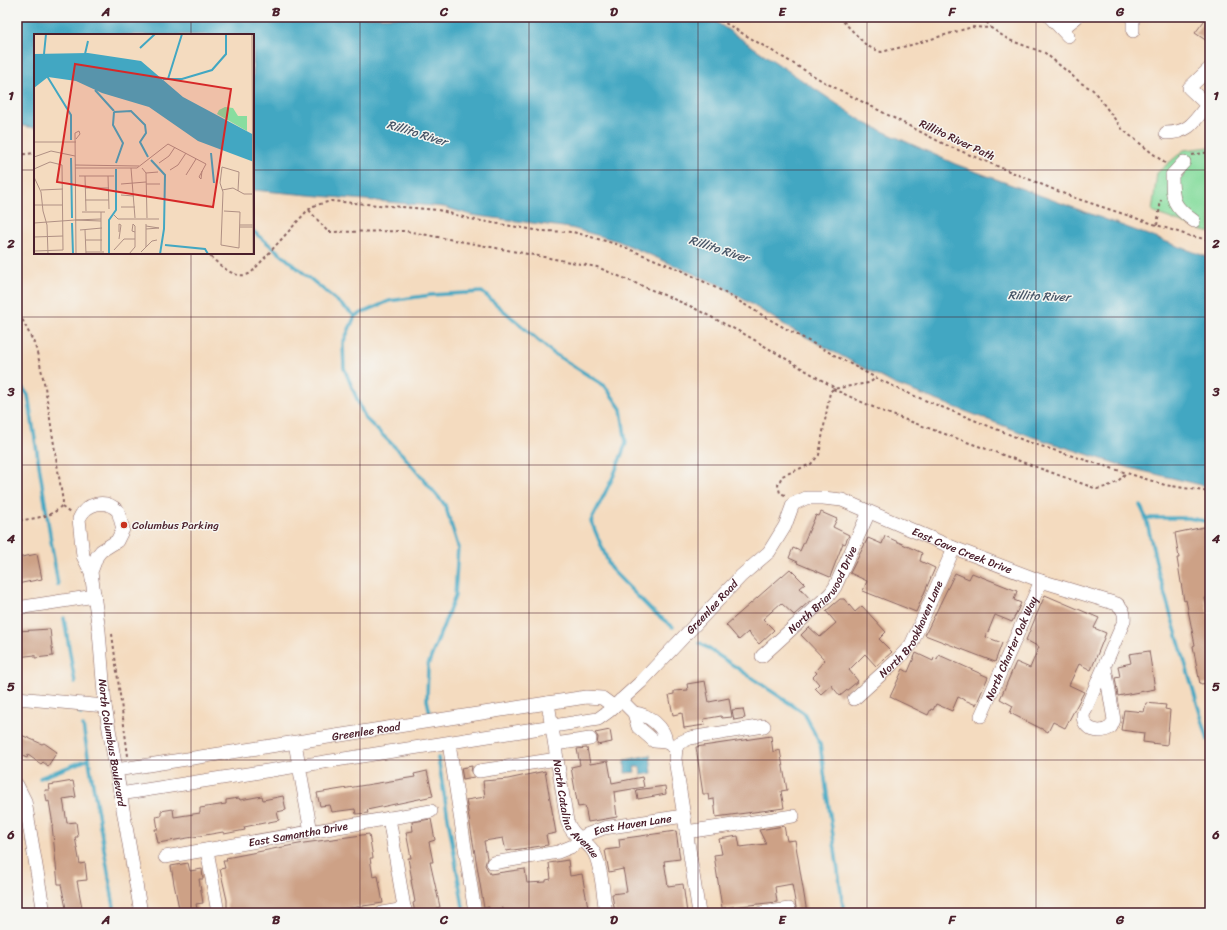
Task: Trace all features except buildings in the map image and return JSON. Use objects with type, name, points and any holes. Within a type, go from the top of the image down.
[{"type":"street","points":[[1050,17],[1065,32],[1077,17]]},
{"type":"street","points":[[1131,17],[1133,19],[1133,31]]},
{"type":"street","points":[[1166,133],[1178,133],[1193,124],[1208,106],[1189,88],[1210,68]]},
{"type":"street","points":[[1184,162],[1172,175],[1172,198],[1182,212],[1194,222]]},
{"type":"street","name":"East Cave Creek Drive","points":[[799,501],[806,498],[832,498],[852,503],[869,512],[954,548],[1041,581],[1117,604],[1124,611],[1124,621],[1105,667]]},
{"type":"street","name":"Greenlee Road","points":[[120,794],[552,727],[598,718],[609,711],[641,682],[741,576],[770,552],[785,526],[793,504],[799,501]]},
{"type":"street","name":"North Columbus Boulevard","points":[[91,572],[97,556],[101,551],[117,540],[123,529],[118,511],[109,504],[102,503],[89,506],[78,519],[83,556],[91,572],[95,596],[105,706],[141,913]]},
{"type":"street","name":"North Briarwood Drive","points":[[762,656],[830,594],[835,587],[869,512]]},
{"type":"street","name":"North Brookhaven Lane","points":[[854,699],[897,660],[911,645],[954,548]]},
{"type":"street","name":"North Charter Oak Way","points":[[981,716],[1041,581]]},
{"type":"street","points":[[17,608],[95,596]]},
{"type":"street","name":"Greenlee Road","points":[[116,770],[594,696],[617,703]]},
{"type":"street","points":[[17,698],[105,706]]},
{"type":"street","name":"North Catalina Avenue","points":[[548,703],[567,820],[573,834],[593,851],[598,861],[606,913]]},
{"type":"street","points":[[617,703],[634,713],[638,727],[654,741],[671,745],[690,738],[764,726]]},
{"type":"street","points":[[555,744],[590,739]]},
{"type":"street","points":[[295,742],[311,832]]},
{"type":"street","points":[[449,743],[475,913]]},
{"type":"street","points":[[671,745],[675,759],[699,913]]},
{"type":"street","points":[[479,771],[557,759]]},
{"type":"street","points":[[17,785],[24,801],[44,913]]},
{"type":"street","name":"East Samantha Drive","points":[[165,857],[431,811]]},
{"type":"street","name":"East Haven Lane","points":[[493,863],[566,850],[594,831],[604,828],[684,816]]},
{"type":"street","name":"East Haven Lane","points":[[686,832],[793,816]]},
{"type":"street","points":[[382,913],[405,911],[389,818]]},
{"type":"street","points":[[207,850],[218,913]]},
{"type":"street","points":[[761,913],[789,908]]},
{"type":"path","name":"Rillito River Path","points":[[715,17],[826,83],[946,145],[1072,197],[1190,236],[1210,240]]},
{"type":"path","points":[[839,17],[867,46],[881,52],[912,45],[972,27],[991,28]]},
{"type":"path","points":[[983,17],[991,28],[1009,40],[1045,52],[1081,83],[1092,90],[1123,130],[1169,166]]},
{"type":"path","points":[[17,155],[34,153]]},
{"type":"path","points":[[207,254],[231,273],[240,277],[250,273],[309,210],[322,202],[331,201],[438,210],[470,219],[541,231],[573,232],[616,244],[683,271],[720,290],[774,322],[876,378],[912,395],[1028,442],[1165,485],[1210,492]]},
{"type":"path","points":[[309,210],[328,232],[406,231],[597,268],[690,306],[746,335],[834,388],[884,412],[1097,489],[1110,486],[1121,480],[1126,472]]},
{"type":"path","points":[[17,309],[35,345],[46,387],[63,502],[58,511],[52,514],[17,521]]},
{"type":"path","points":[[799,501],[780,493],[779,480],[788,473],[810,464],[819,455],[828,395],[834,388],[869,383],[876,378]]},
{"type":"path","points":[[111,626],[128,757]]},
{"type":"green space","points":[[1210,147],[1210,233],[1152,212],[1157,173],[1184,150]]},
{"type":"water","name":"Rillito River","points":[[17,17],[709,17],[865,123],[955,164],[1210,258],[1210,487],[1130,468],[1033,437],[894,384],[793,330],[722,286],[618,241],[571,228],[471,215],[444,207],[254,190],[254,34],[34,34],[34,128],[17,125]]},
{"type":"water","points":[[650,755],[652,773],[641,775],[640,767],[634,767],[635,772],[625,773],[625,760]]},
{"type":"waterway","points":[[254,232],[355,316]]},
{"type":"waterway","points":[[430,713],[427,700],[428,665],[455,596],[458,546],[445,505],[402,454],[365,418],[344,368],[343,343],[355,316],[389,301],[431,295],[482,292],[553,353],[605,386],[621,409],[626,443],[613,477],[591,521],[611,569],[651,610],[673,627]]},
{"type":"waterway","points":[[17,381],[28,395],[58,585]]},
{"type":"waterway","points":[[1140,505],[1146,518],[1188,518],[1210,522]]},
{"type":"waterway","points":[[1146,518],[1159,575],[1208,740]]},
{"type":"waterway","points":[[64,618],[75,683]]},
{"type":"waterway","points":[[700,643],[804,713],[820,744],[844,913]]},
{"type":"waterway","points":[[83,726],[115,913]]},
{"type":"waterway","points":[[438,758],[464,913]]},
{"type":"waterway","points":[[40,778],[89,759]]},
{"type":"place","name":"Columbus Parking","points":[[124,525]]}]
